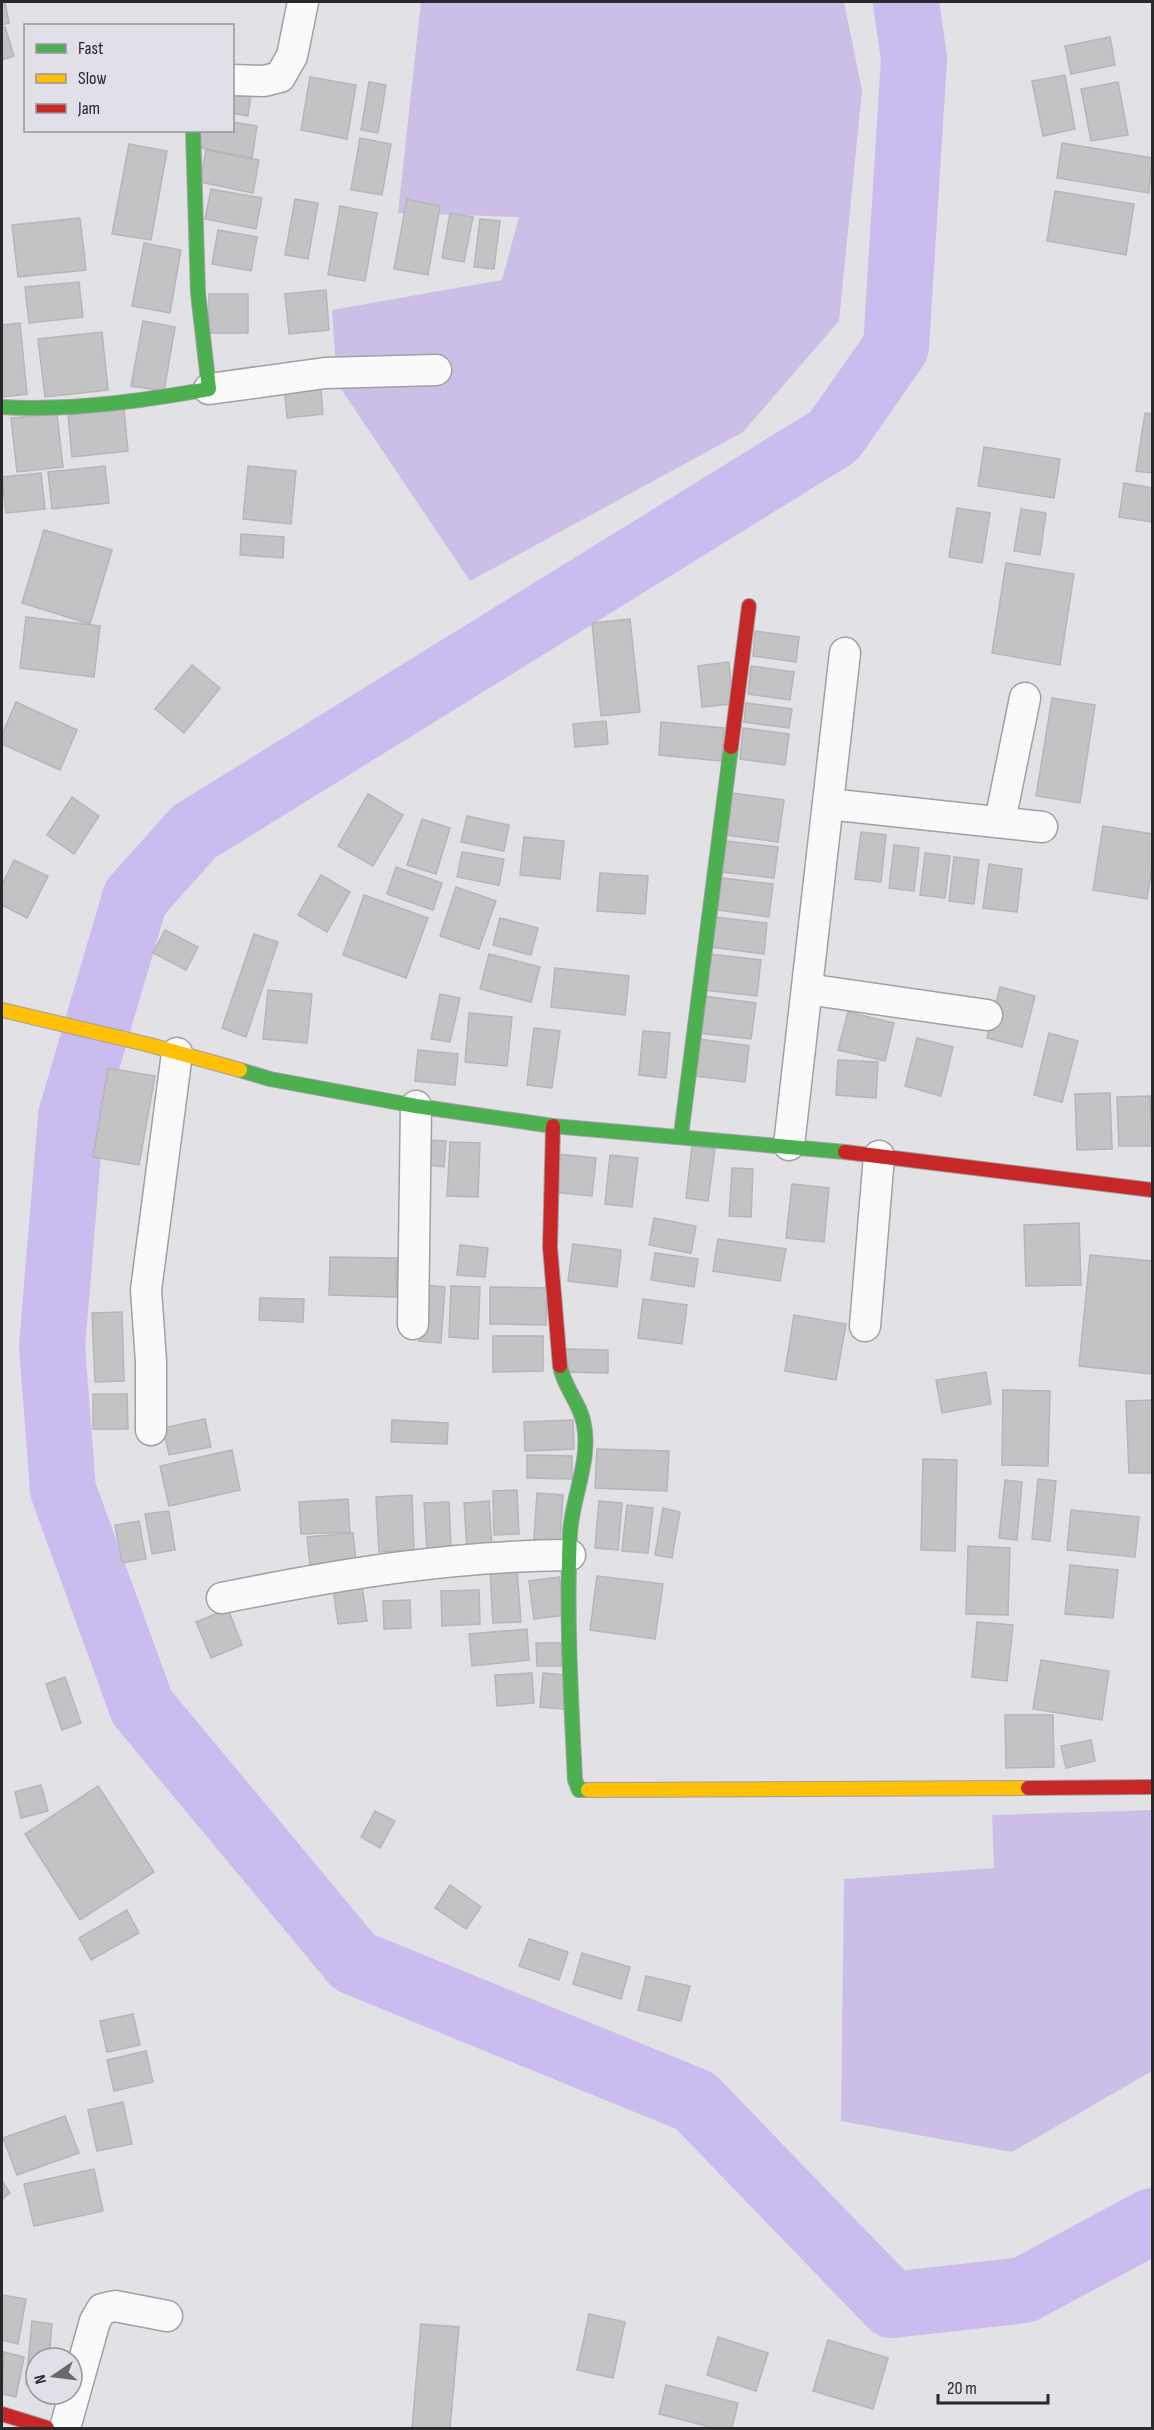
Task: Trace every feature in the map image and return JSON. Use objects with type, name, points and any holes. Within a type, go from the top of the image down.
[{"type":"street","points":[[234,80],[264,81],[280,77],[292,56],[303,2]]},
{"type":"street","points":[[193,132],[204,363],[209,389]]},
{"type":"street","points":[[2,407],[37,408],[171,396],[326,373],[436,370]]},
{"type":"street","points":[[681,1135],[749,606]]},
{"type":"street","points":[[789,1145],[845,653]]},
{"type":"street","points":[[1000,821],[1025,698]]},
{"type":"street","points":[[828,804],[1042,827]]},
{"type":"street","points":[[807,989],[987,1015]]},
{"type":"street","points":[[4,1011],[164,1049],[270,1079],[416,1106],[553,1126],[789,1145],[1152,1190]]},
{"type":"street","points":[[151,1430],[151,1361],[146,1290],[164,1049]]},
{"type":"street","points":[[413,1323],[416,1106]]},
{"type":"street","points":[[553,1126],[548,1232],[560,1368],[563,1383],[584,1422],[585,1436],[574,1489],[570,1555],[575,1780],[583,1791],[764,1787],[1152,1787]]},
{"type":"street","points":[[865,1326],[879,1156]]},
{"type":"street","points":[[222,1598],[331,1576],[420,1563],[504,1556],[570,1555]]},
{"type":"street","points":[[65,2428],[95,2321],[102,2309],[116,2306],[167,2316]]},
{"type":"street","points":[[2,2414],[47,2428]]},
{"type":"shaded area","points":[[421,2],[844,2],[862,90],[839,321],[743,432],[470,581],[337,383],[332,310],[502,280],[519,217],[398,213]]},
{"type":"shaded area","points":[[1152,1810],[1152,2071],[1012,2152],[841,2121],[844,1879],[994,1868],[992,1815]]},
{"type":"building","points":[[2,2],[5,2],[9,23],[2,25]]},
{"type":"building","points":[[5,27],[14,56],[2,60],[2,28]]},
{"type":"building","points":[[1110,37],[1115,65],[1071,74],[1065,46]]},
{"type":"building","points":[[1065,75],[1075,129],[1043,136],[1032,81]]},
{"type":"building","points":[[310,77],[356,85],[347,139],[301,130]]},
{"type":"building","points":[[369,82],[386,85],[378,133],[361,130]]},
{"type":"building","points":[[1118,82],[1128,135],[1091,141],[1081,89]]},
{"type":"building","points":[[234,90],[251,94],[248,116],[234,113]]},
{"type":"building","points":[[234,122],[257,126],[252,158],[196,147],[199,132],[234,132]]},
{"type":"building","points":[[360,138],[391,144],[382,195],[351,190]]},
{"type":"building","points":[[1062,143],[1152,158],[1149,193],[1057,178]]},
{"type":"building","points":[[129,144],[167,151],[151,240],[112,234]]},
{"type":"building","points":[[206,150],[259,160],[253,193],[200,182]]},
{"type":"building","points":[[211,189],[262,198],[256,229],[205,219]]},
{"type":"building","points":[[1055,191],[1134,204],[1126,255],[1047,241]]},
{"type":"building","points":[[295,199],[318,203],[308,259],[285,255]]},
{"type":"building","points":[[407,199],[440,206],[428,275],[394,269]]},
{"type":"building","points":[[340,206],[377,213],[365,281],[328,275]]},
{"type":"building","points":[[450,213],[473,217],[464,262],[442,258]]},
{"type":"building","points":[[80,218],[86,270],[18,277],[12,225]]},
{"type":"building","points":[[480,219],[500,221],[494,269],[474,267]]},
{"type":"building","points":[[218,230],[257,237],[251,271],[212,264]]},
{"type":"building","points":[[144,243],[181,250],[170,313],[132,306]]},
{"type":"building","points":[[79,282],[83,317],[29,323],[25,287]]},
{"type":"building","points":[[326,290],[329,330],[289,334],[285,294]]},
{"type":"building","points":[[209,294],[248,294],[248,333],[209,333]]},
{"type":"building","points":[[143,321],[175,327],[164,391],[131,386]]},
{"type":"building","points":[[20,323],[27,394],[2,397],[2,325]]},
{"type":"building","points":[[102,332],[108,390],[45,397],[38,339]]},
{"type":"building","points":[[320,379],[323,414],[287,418],[284,383]]},
{"type":"building","points":[[124,409],[128,451],[72,457],[68,415]]},
{"type":"building","points":[[1145,413],[1152,414],[1152,473],[1136,471]]},
{"type":"building","points":[[57,414],[63,467],[17,472],[11,418]]},
{"type":"building","points":[[984,447],[1060,459],[1054,498],[978,486]]},
{"type":"building","points":[[105,466],[109,503],[52,509],[48,472]]},
{"type":"building","points":[[248,466],[296,471],[291,524],[243,519]]},
{"type":"building","points":[[41,473],[45,509],[6,513],[2,477]]},
{"type":"building","points":[[1124,483],[1152,488],[1152,522],[1119,517]]},
{"type":"building","points":[[957,508],[990,513],[982,563],[949,557]]},
{"type":"building","points":[[1021,509],[1046,513],[1040,555],[1014,551]]},
{"type":"building","points":[[44,530],[112,550],[90,624],[22,603]]},
{"type":"building","points":[[241,534],[284,537],[283,558],[240,555]]},
{"type":"building","points":[[1006,563],[1074,574],[1060,665],[992,653]]},
{"type":"building","points":[[26,617],[100,626],[94,677],[20,668]]},
{"type":"building","points":[[630,619],[640,712],[601,716],[592,623]]},
{"type":"building","points":[[755,631],[799,637],[796,662],[753,656]]},
{"type":"building","points":[[729,662],[733,704],[702,707],[698,666]]},
{"type":"building","points":[[192,665],[220,688],[184,733],[155,709]]},
{"type":"building","points":[[751,666],[794,672],[790,700],[748,694]]},
{"type":"building","points":[[1052,698],[1095,705],[1080,803],[1036,796]]},
{"type":"building","points":[[16,702],[77,730],[60,770],[2,744],[2,735]]},
{"type":"building","points":[[746,703],[792,709],[789,728],[744,722]]},
{"type":"building","points":[[606,721],[608,744],[575,747],[573,724]]},
{"type":"building","points":[[661,722],[724,728],[721,761],[659,755]]},
{"type":"building","points":[[743,728],[789,734],[785,765],[740,759]]},
{"type":"building","points":[[731,793],[784,800],[778,842],[726,835]]},
{"type":"building","points":[[368,794],[403,815],[373,866],[338,846]]},
{"type":"building","points":[[72,797],[99,816],[74,854],[47,835]]},
{"type":"building","points":[[467,816],[509,825],[504,851],[461,842]]},
{"type":"building","points":[[422,819],[450,828],[436,874],[407,865]]},
{"type":"building","points":[[1103,826],[1152,834],[1152,867],[1147,899],[1093,890]]},
{"type":"building","points":[[861,832],[886,835],[881,882],[855,879]]},
{"type":"building","points":[[524,837],[564,841],[560,879],[520,875]]},
{"type":"building","points":[[726,841],[778,847],[774,878],[722,872]]},
{"type":"building","points":[[894,845],[919,848],[914,891],[889,888]]},
{"type":"building","points":[[462,852],[504,859],[499,885],[457,877]]},
{"type":"building","points":[[925,853],[950,856],[945,898],[920,895]]},
{"type":"building","points":[[954,857],[979,860],[974,904],[949,901]]},
{"type":"building","points":[[14,860],[48,876],[27,918],[2,905],[2,885]]},
{"type":"building","points":[[989,864],[1022,869],[1017,912],[983,908]]},
{"type":"building","points":[[396,867],[442,883],[433,910],[387,894]]},
{"type":"building","points":[[600,873],[648,876],[645,914],[597,911]]},
{"type":"building","points":[[321,875],[350,892],[327,932],[298,915]]},
{"type":"building","points":[[722,878],[773,884],[769,917],[718,910]]},
{"type":"building","points":[[456,887],[496,901],[479,949],[440,936]]},
{"type":"building","points":[[364,895],[428,918],[406,978],[343,955]]},
{"type":"building","points":[[715,917],[767,923],[764,954],[711,947]]},
{"type":"building","points":[[500,918],[538,928],[531,955],[493,945]]},
{"type":"building","points":[[165,930],[198,947],[186,970],[153,953]]},
{"type":"building","points":[[254,934],[278,942],[246,1037],[222,1028]]},
{"type":"building","points":[[489,954],[540,967],[531,1002],[480,989]]},
{"type":"building","points":[[709,954],[761,960],[757,996],[705,990]]},
{"type":"building","points":[[555,968],[629,976],[625,1015],[551,1007]]},
{"type":"building","points":[[1000,987],[1035,996],[1022,1047],[987,1038]]},
{"type":"building","points":[[268,990],[312,994],[307,1043],[263,1039]]},
{"type":"building","points":[[440,994],[460,998],[450,1042],[431,1039]]},
{"type":"building","points":[[703,996],[756,1003],[751,1039],[699,1033]]},
{"type":"building","points":[[848,1012],[894,1023],[885,1061],[838,1050]]},
{"type":"building","points":[[469,1013],[512,1017],[507,1066],[465,1062]]},
{"type":"building","points":[[534,1028],[560,1031],[552,1088],[527,1085]]},
{"type":"building","points":[[643,1031],[670,1033],[666,1078],[639,1075]]},
{"type":"building","points":[[1049,1033],[1078,1041],[1062,1102],[1034,1095]]},
{"type":"building","points":[[917,1038],[953,1047],[941,1096],[905,1086]]},
{"type":"building","points":[[699,1039],[749,1046],[745,1082],[695,1076]]},
{"type":"building","points":[[418,1050],[458,1054],[455,1085],[415,1081]]},
{"type":"building","points":[[838,1060],[878,1062],[876,1098],[836,1095]]},
{"type":"building","points":[[108,1068],[155,1076],[139,1165],[93,1157]]},
{"type":"building","points":[[1110,1093],[1112,1149],[1077,1150],[1075,1094]]},
{"type":"building","points":[[1150,1096],[1152,1146],[1119,1146],[1117,1097]]},
{"type":"building","points":[[428,1140],[446,1141],[444,1167],[427,1165]]},
{"type":"building","points":[[450,1142],[480,1143],[478,1197],[447,1196]]},
{"type":"building","points":[[692,1146],[715,1149],[708,1201],[686,1198]]},
{"type":"building","points":[[557,1154],[596,1158],[592,1196],[553,1192]]},
{"type":"building","points":[[610,1155],[638,1158],[632,1207],[605,1204]]},
{"type":"building","points":[[732,1168],[753,1169],[751,1217],[729,1216]]},
{"type":"building","points":[[792,1184],[829,1188],[824,1242],[786,1238]]},
{"type":"building","points":[[654,1218],[696,1226],[691,1253],[649,1245]]},
{"type":"building","points":[[1079,1223],[1081,1285],[1026,1286],[1024,1225]]},
{"type":"building","points":[[718,1239],[786,1249],[780,1281],[713,1271]]},
{"type":"building","points":[[573,1244],[621,1250],[617,1287],[568,1281]]},
{"type":"building","points":[[460,1245],[488,1248],[485,1277],[457,1275]]},
{"type":"building","points":[[655,1253],[698,1259],[694,1287],[651,1280]]},
{"type":"building","points":[[1090,1255],[1152,1261],[1152,1374],[1079,1366]]},
{"type":"building","points":[[330,1257],[397,1258],[396,1297],[329,1295]]},
{"type":"building","points":[[423,1285],[445,1287],[441,1343],[419,1341]]},
{"type":"building","points":[[451,1286],[480,1287],[478,1339],[449,1337]]},
{"type":"building","points":[[490,1287],[547,1288],[546,1325],[490,1324]]},
{"type":"building","points":[[260,1298],[304,1299],[303,1322],[259,1320]]},
{"type":"building","points":[[643,1299],[687,1305],[682,1344],[638,1338]]},
{"type":"building","points":[[122,1312],[124,1381],[95,1382],[92,1313]]},
{"type":"building","points":[[794,1315],[846,1324],[836,1380],[785,1371]]},
{"type":"building","points":[[493,1336],[543,1336],[543,1371],[493,1372]]},
{"type":"building","points":[[566,1349],[608,1350],[608,1373],[565,1372]]},
{"type":"building","points":[[986,1372],[991,1404],[942,1413],[936,1380]]},
{"type":"building","points":[[1003,1390],[1050,1391],[1048,1466],[1002,1465]]},
{"type":"building","points":[[93,1394],[127,1394],[128,1429],[93,1429]]},
{"type":"building","points":[[1152,1400],[1152,1473],[1129,1473],[1126,1401]]},
{"type":"building","points":[[205,1419],[211,1447],[169,1455],[163,1428]]},
{"type":"building","points":[[392,1420],[448,1423],[447,1444],[391,1442]]},
{"type":"building","points":[[573,1420],[574,1449],[525,1451],[524,1422]]},
{"type":"building","points":[[597,1449],[669,1451],[667,1491],[595,1488]]},
{"type":"building","points":[[232,1450],[240,1490],[169,1506],[160,1466]]},
{"type":"building","points":[[527,1455],[572,1456],[572,1479],[527,1478]]},
{"type":"building","points":[[923,1459],[957,1460],[955,1551],[921,1550]]},
{"type":"building","points":[[1038,1479],[1056,1481],[1050,1541],[1032,1539]]},
{"type":"building","points":[[1005,1480],[1022,1482],[1017,1540],[999,1538]]},
{"type":"building","points":[[517,1490],[519,1534],[494,1535],[493,1491]]},
{"type":"building","points":[[537,1493],[563,1495],[560,1541],[534,1539]]},
{"type":"building","points":[[412,1495],[414,1550],[379,1552],[376,1497]]},
{"type":"building","points":[[348,1499],[350,1532],[301,1534],[299,1502]]},
{"type":"building","points":[[489,1501],[492,1548],[467,1550],[464,1503]]},
{"type":"building","points":[[599,1501],[622,1503],[618,1550],[595,1548]]},
{"type":"building","points":[[449,1502],[451,1549],[427,1550],[424,1503]]},
{"type":"building","points":[[627,1505],[653,1508],[648,1553],[622,1551]]},
{"type":"building","points":[[663,1508],[680,1512],[672,1558],[655,1555]]},
{"type":"building","points":[[1071,1510],[1139,1517],[1135,1557],[1067,1550]]},
{"type":"building","points":[[169,1511],[175,1550],[152,1554],[145,1514]]},
{"type":"building","points":[[139,1521],[146,1559],[122,1563],[115,1525]]},
{"type":"building","points":[[353,1533],[356,1561],[310,1565],[307,1537]]},
{"type":"building","points":[[968,1546],[1010,1548],[1008,1615],[966,1614]]},
{"type":"building","points":[[1070,1565],[1118,1570],[1113,1618],[1065,1614]]},
{"type":"building","points":[[517,1569],[521,1622],[493,1623],[490,1571]]},
{"type":"building","points":[[597,1576],[663,1584],[655,1639],[590,1630]]},
{"type":"building","points":[[559,1577],[566,1615],[534,1619],[529,1581]]},
{"type":"building","points":[[361,1579],[367,1621],[338,1624],[332,1582]]},
{"type":"building","points":[[479,1590],[480,1624],[442,1626],[441,1591]]},
{"type":"building","points":[[410,1600],[411,1628],[384,1629],[383,1601]]},
{"type":"building","points":[[228,1609],[242,1645],[211,1658],[196,1622]]},
{"type":"building","points":[[977,1622],[1013,1625],[1007,1681],[972,1677]]},
{"type":"building","points":[[527,1629],[529,1660],[472,1666],[469,1634]]},
{"type":"building","points":[[536,1643],[561,1643],[562,1666],[537,1666]]},
{"type":"building","points":[[1041,1660],[1109,1671],[1102,1720],[1033,1709]]},
{"type":"building","points":[[532,1673],[534,1703],[497,1706],[495,1675]]},
{"type":"building","points":[[543,1673],[567,1675],[564,1709],[540,1707]]},
{"type":"building","points":[[65,1677],[81,1723],[62,1730],[46,1684]]},
{"type":"building","points":[[1005,1715],[1053,1715],[1054,1767],[1006,1768]]},
{"type":"building","points":[[1091,1740],[1095,1761],[1066,1768],[1061,1746]]},
{"type":"building","points":[[41,1785],[48,1811],[21,1818],[15,1792]]},
{"type":"building","points":[[98,1786],[154,1872],[80,1920],[25,1834]]},
{"type":"building","points":[[375,1811],[395,1821],[380,1848],[361,1837]]},
{"type":"building","points":[[450,1885],[481,1907],[466,1929],[435,1908]]},
{"type":"building","points":[[127,1910],[139,1933],[91,1960],[79,1938]]},
{"type":"building","points":[[529,1939],[568,1952],[559,1980],[519,1966]]},
{"type":"building","points":[[582,1953],[630,1967],[621,1999],[573,1984]]},
{"type":"building","points":[[646,1976],[690,1986],[681,2021],[638,2010]]},
{"type":"building","points":[[133,2014],[140,2045],[107,2052],[100,2021]]},
{"type":"building","points":[[146,2051],[153,2082],[114,2091],[107,2060]]},
{"type":"building","points":[[123,2102],[132,2144],[97,2151],[88,2110]]},
{"type":"building","points":[[65,2116],[79,2153],[17,2175],[3,2138]]},
{"type":"building","points":[[94,2169],[103,2211],[34,2226],[24,2184]]},
{"type":"building","points":[[2,2181],[10,2193],[2,2199]]},
{"type":"building","points":[[2,2295],[26,2299],[18,2344],[2,2340]]},
{"type":"building","points":[[589,2314],[625,2322],[613,2378],[577,2370]]},
{"type":"building","points":[[32,2321],[52,2324],[50,2346],[30,2346]]},
{"type":"building","points":[[421,2324],[459,2327],[450,2428],[412,2428]]},
{"type":"building","points":[[718,2337],[768,2353],[756,2391],[707,2375]]},
{"type":"building","points":[[828,2340],[888,2358],[873,2409],[813,2391]]},
{"type":"building","points":[[4,2352],[24,2357],[16,2397],[2,2394]]},
{"type":"building","points":[[666,2385],[738,2403],[732,2428],[714,2428],[659,2414]]},
{"type":"waterway","points":[[906,2],[914,59],[896,347],[834,436],[194,832],[135,898],[71,1116],[52,1347],[63,1490],[142,1707],[354,1962],[695,2101],[892,2305],[1024,2290],[1152,2221]]},
{"type":"traffic: fast","points":[[2,407],[54,408],[106,404],[209,389],[198,293],[193,132]]},
{"type":"traffic: fast","points":[[681,1135],[731,747]]},
{"type":"traffic: fast","points":[[240,1070],[270,1079],[416,1106],[553,1126],[845,1152]]},
{"type":"traffic: fast","points":[[560,1366],[582,1417],[585,1438],[583,1465],[571,1520],[569,1595],[575,1780],[579,1790],[588,1790]]},
{"type":"traffic: slow","points":[[2,1010],[150,1045],[240,1070]]},
{"type":"traffic: slow","points":[[588,1790],[1028,1788]]},
{"type":"traffic: jam","points":[[731,747],[749,606]]},
{"type":"traffic: jam","points":[[553,1126],[550,1247],[560,1366]]},
{"type":"traffic: jam","points":[[845,1152],[1152,1190]]},
{"type":"traffic: jam","points":[[1028,1788],[1152,1787]]},
{"type":"traffic: jam","points":[[2,2414],[47,2428]]}]
